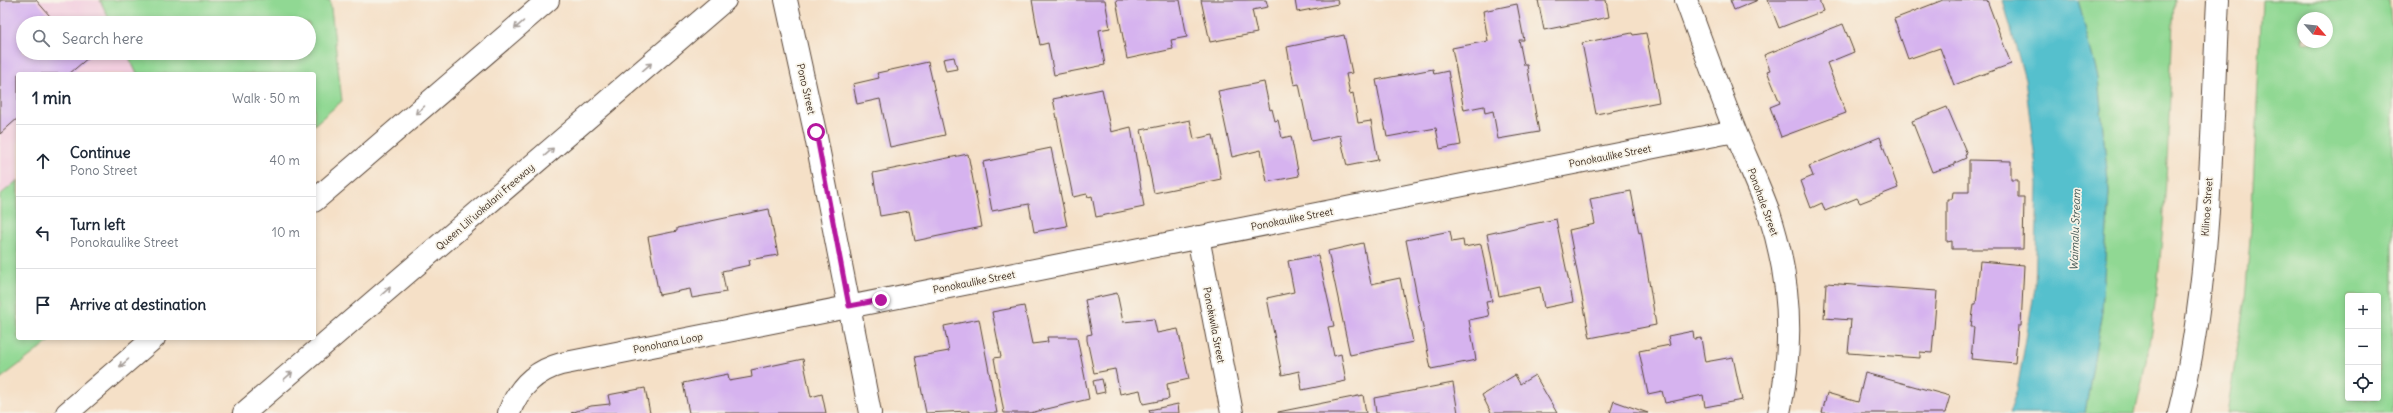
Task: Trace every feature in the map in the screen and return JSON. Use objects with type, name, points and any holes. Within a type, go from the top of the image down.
[{"type":"main road","points":[[316,199],[548,0]]},
{"type":"main road","name":"Queen Liliʻuokalani Freeway","points":[[251,407],[725,0]]},
{"type":"main road","name":"Pono Street","points":[[786,0],[816,132],[870,413]]},
{"type":"main road","name":"Ponohale Street","points":[[1686,0],[1735,131],[1768,212],[1783,265],[1788,292],[1789,350],[1787,378],[1779,413]]},
{"type":"main road","name":"Kilinoe Street","points":[[2179,413],[2194,337],[2200,293],[2208,193],[2218,0]]},
{"type":"main road","name":"Ponokaulike Street","points":[[849,306],[1735,131]]},
{"type":"main road","name":"Ponokiwila Street","points":[[1198,237],[1232,413]]},
{"type":"main road","name":"Ponohana Loop","points":[[510,413],[516,398],[527,382],[551,367],[849,306]]},
{"type":"main road","points":[[67,413],[152,340]]},
{"type":"shaded area","points":[[0,0],[100,0],[108,16],[16,16],[16,60],[130,60],[136,72],[16,72],[16,182],[0,195]]},
{"type":"green space","points":[[100,0],[330,0],[342,101],[316,123],[316,72],[136,72],[130,60],[316,60],[316,16],[108,16]]},
{"type":"green space","points":[[2078,0],[2174,0],[2167,156],[2160,259],[2146,362],[2135,413],[2085,413],[2102,311],[2109,192],[2098,78]]},
{"type":"green space","points":[[2262,0],[2389,0],[2393,41],[2393,413],[2227,413],[2245,299],[2251,228]]},
{"type":"green space","points":[[16,182],[16,340],[51,340],[0,379],[0,195]]},
{"type":"water","name":"Waimalu Stream","points":[[2003,0],[2078,0],[2098,78],[2109,192],[2102,311],[2085,413],[2009,413],[2017,390],[2035,288],[2038,184],[2025,80]]},
{"type":"building","points":[[0,0],[36,0],[50,16],[16,16],[16,60],[85,60],[71,72],[16,72],[16,120],[0,134]]},
{"type":"building","points":[[1032,0],[1105,0],[1110,28],[1099,30],[1105,65],[1054,75],[1048,43],[1040,45]]},
{"type":"building","points":[[1116,0],[1180,0],[1187,37],[1171,40],[1173,49],[1127,59]]},
{"type":"building","points":[[1201,0],[1266,0],[1268,7],[1252,10],[1257,33],[1210,42]]},
{"type":"building","points":[[1295,0],[1337,0],[1338,4],[1297,12]]},
{"type":"building","points":[[1538,0],[1606,0],[1609,17],[1544,30]]},
{"type":"building","points":[[1730,0],[1758,0],[1734,10]]},
{"type":"building","points":[[1768,0],[1819,0],[1823,11],[1779,28]]},
{"type":"building","points":[[1943,0],[1987,0],[2011,64],[1954,85],[1940,48],[1908,59],[1894,19]]},
{"type":"building","points":[[1517,4],[1524,40],[1519,40],[1524,65],[1527,65],[1539,132],[1498,139],[1493,111],[1485,113],[1484,106],[1464,110],[1452,48],[1488,41],[1483,11]]},
{"type":"building","points":[[1843,24],[1854,52],[1827,63],[1846,113],[1781,137],[1770,107],[1780,103],[1767,71],[1770,70],[1764,55]]},
{"type":"building","points":[[1632,33],[1633,35],[1646,33],[1659,102],[1596,114],[1582,43]]},
{"type":"building","points":[[1344,35],[1352,73],[1346,74],[1350,94],[1353,93],[1358,123],[1371,121],[1378,160],[1347,166],[1340,135],[1311,141],[1299,84],[1294,85],[1287,47]]},
{"type":"building","points":[[954,57],[957,69],[946,71],[943,59]]},
{"type":"building","points":[[928,62],[945,135],[890,147],[880,99],[857,104],[853,84],[879,78],[877,73]]},
{"type":"building","points":[[1433,69],[1434,74],[1448,71],[1461,145],[1440,149],[1436,128],[1387,137],[1376,80]]},
{"type":"building","points":[[1264,82],[1270,110],[1272,109],[1275,121],[1278,120],[1282,138],[1291,136],[1299,176],[1267,182],[1261,150],[1232,157],[1218,91]]},
{"type":"building","points":[[1102,89],[1111,132],[1131,127],[1144,207],[1096,217],[1092,196],[1088,197],[1087,194],[1073,197],[1053,99]]},
{"type":"building","points":[[1947,107],[1967,154],[1965,155],[1966,158],[1955,163],[1955,165],[1932,172],[1912,121]]},
{"type":"building","points":[[1190,120],[1194,139],[1213,135],[1221,179],[1154,193],[1141,130]]},
{"type":"building","points":[[1880,137],[1898,188],[1860,203],[1857,198],[1825,211],[1822,203],[1811,208],[1801,181],[1813,176],[1809,166]]},
{"type":"building","points":[[1051,148],[1067,226],[1034,232],[1029,204],[992,211],[983,162]]},
{"type":"building","points":[[968,154],[982,227],[915,241],[909,211],[880,216],[873,173]]},
{"type":"building","points":[[1969,160],[2011,161],[2011,180],[2018,180],[2018,197],[2024,197],[2023,249],[1952,249],[1952,241],[1947,242],[1947,199],[1952,199],[1953,192],[1969,192]]},
{"type":"building","points":[[1631,191],[1639,233],[1641,232],[1656,325],[1590,338],[1569,230],[1595,224],[1590,199]]},
{"type":"building","points":[[769,209],[778,255],[749,260],[750,265],[722,271],[726,292],[692,298],[690,289],[659,295],[648,237],[677,231],[677,228]]},
{"type":"building","points":[[1556,219],[1573,302],[1544,308],[1540,287],[1499,296],[1487,234]]},
{"type":"building","points":[[1450,231],[1452,242],[1463,240],[1464,247],[1481,244],[1492,301],[1486,302],[1489,316],[1469,320],[1476,360],[1431,369],[1406,240]]},
{"type":"building","points":[[1363,243],[1371,284],[1400,278],[1413,342],[1350,355],[1328,251]]},
{"type":"building","points":[[1318,255],[1334,326],[1328,327],[1334,356],[1341,354],[1346,381],[1302,390],[1299,371],[1282,375],[1267,298],[1294,292],[1288,261]]},
{"type":"building","points":[[1980,261],[2024,265],[2021,326],[2018,326],[2015,363],[1971,359],[1974,327],[1971,327],[1974,304],[1976,304]]},
{"type":"building","points":[[1826,283],[1937,291],[1932,353],[1920,352],[1920,358],[1848,353],[1851,320],[1824,318]]},
{"type":"building","points":[[1117,293],[1123,322],[1154,319],[1157,333],[1178,329],[1189,379],[1167,384],[1169,399],[1143,404],[1140,390],[1120,394],[1115,369],[1094,373],[1087,340],[1087,335],[1092,334],[1085,300]]},
{"type":"building","points":[[1024,306],[1032,344],[1048,342],[1047,337],[1077,337],[1089,399],[1030,413],[1004,413],[994,358],[1001,357],[992,312]]},
{"type":"building","points":[[979,319],[997,413],[969,413],[969,411],[926,413],[915,357],[949,351],[944,326]]},
{"type":"building","points":[[1693,331],[1694,339],[1701,338],[1705,362],[1733,357],[1742,400],[1705,407],[1703,395],[1665,403],[1662,391],[1648,394],[1639,351],[1670,345],[1668,336]]},
{"type":"building","points":[[803,359],[811,397],[822,394],[826,413],[689,413],[683,383],[728,374],[729,381],[752,377],[751,370]]},
{"type":"building","points":[[1865,373],[1950,396],[1945,413],[1822,413],[1827,393],[1858,402]]},
{"type":"building","points":[[1515,375],[1520,384],[1535,375],[1557,413],[1491,413],[1482,395]]},
{"type":"building","points":[[1102,379],[1105,392],[1096,394],[1093,381]]},
{"type":"building","points":[[1453,383],[1458,413],[1376,413],[1374,398]]},
{"type":"building","points":[[645,388],[650,413],[571,413],[591,406],[610,404],[608,395]]},
{"type":"building","points":[[1363,395],[1366,413],[1278,413],[1278,412]]},
{"type":"building","points":[[1614,401],[1648,413],[1610,413]]},
{"type":"building","points":[[1178,404],[1179,413],[1150,413],[1149,410]]},
{"type":"route","points":[[816,132],[849,306],[881,300]]}]
